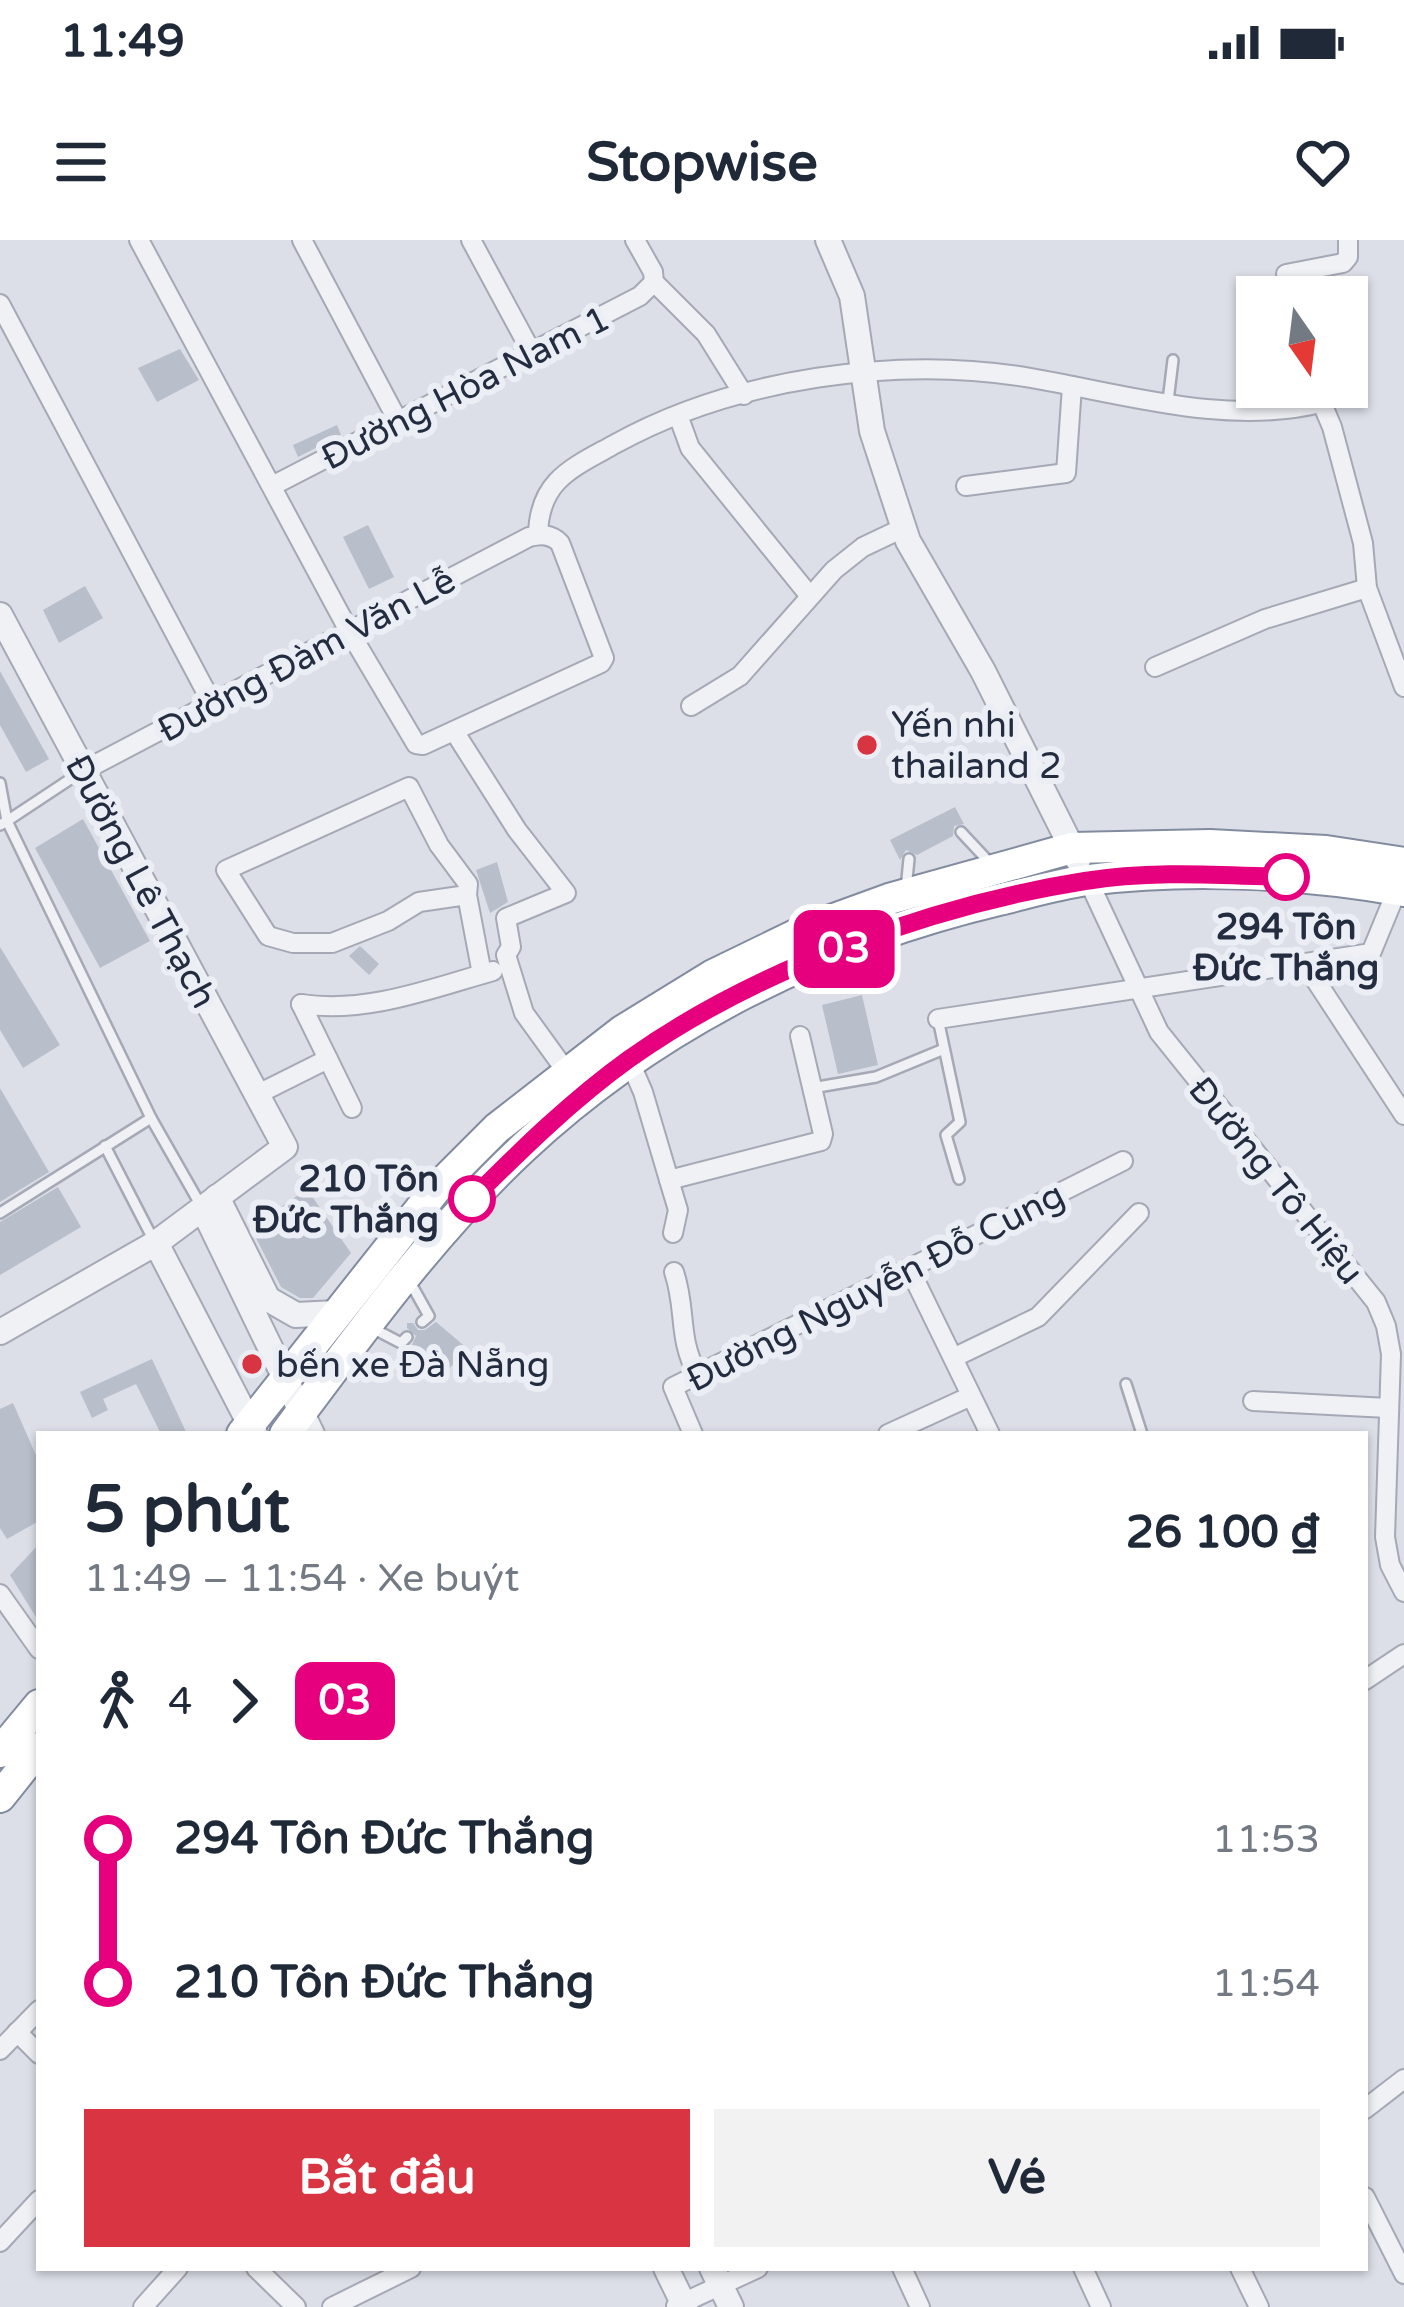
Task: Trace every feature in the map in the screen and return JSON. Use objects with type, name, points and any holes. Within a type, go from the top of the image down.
[{"type":"highway","points":[[249,1431],[285,1376],[436,1190],[497,1128],[566,1071],[670,999],[812,927],[906,894],[1072,848],[1210,845],[1326,851],[1402,881]]},
{"type":"highway","points":[[300,1426],[408,1278],[472,1199],[523,1148],[628,1060],[726,1001],[922,921],[1088,880],[1210,874],[1402,881]]},
{"type":"highway","points":[[812,927],[825,957]]},
{"type":"highway","points":[[0,1752],[36,1709]]},
{"type":"highway","points":[[0,1797],[36,1752]]},
{"type":"street","points":[[139,240],[349,631],[416,745],[604,658],[560,543],[550,535],[534,536],[545,495],[568,471],[678,415],[790,382],[907,367],[1027,377],[1236,407]]},
{"type":"street","points":[[302,240],[398,421]]},
{"type":"street","points":[[471,240],[532,352]]},
{"type":"street","points":[[634,240],[654,282],[706,334],[744,395]]},
{"type":"street","points":[[828,240],[852,296],[872,431],[904,528],[1088,880]]},
{"type":"street","points":[[1286,276],[1346,261],[1348,240]]},
{"type":"street","name":"Đường Hòa Nam 1","points":[[272,486],[640,296],[654,282]]},
{"type":"street","points":[[0,304],[212,703]]},
{"type":"street","points":[[966,486],[1066,472],[1072,386]]},
{"type":"street","points":[[1242,408],[1284,412],[1292,408]]},
{"type":"street","points":[[1324,408],[1363,543],[1367,588],[1404,687]]},
{"type":"street","points":[[678,415],[689,448],[808,595]]},
{"type":"street","points":[[691,706],[740,676],[808,595],[851,556],[904,528]]},
{"type":"street","name":"Đường Đàm Văn Lễ","points":[[83,771],[534,536]]},
{"type":"street","points":[[1155,667],[1265,619],[1367,588]]},
{"type":"street","name":"Đường Lê Thạch","points":[[0,615],[285,1147],[210,1203]]},
{"type":"street","points":[[454,731],[517,830],[566,892],[506,918],[511,947],[506,955],[524,1013],[566,1071]]},
{"type":"street","points":[[466,895],[419,902],[332,943],[293,943],[268,936],[226,870],[409,787],[439,844],[468,884],[466,895],[482,974]]},
{"type":"street","name":"Đường Tô Hiệu","points":[[1088,880],[1171,1048],[1376,1303],[1397,1374],[1388,1408],[1375,1539],[1404,1592]]},
{"type":"street","points":[[938,1019],[1371,953],[1402,881]]},
{"type":"street","points":[[1305,964],[1404,1115]]},
{"type":"street","points":[[352,1108],[301,1004],[335,1009],[356,1006],[509,967]]},
{"type":"street","points":[[669,1180],[818,1143],[823,1134],[800,1036]]},
{"type":"street","points":[[256,1095],[328,1058]]},
{"type":"street","points":[[628,1060],[643,1092],[678,1210],[673,1234]]},
{"type":"street","name":"Đường Nguyễn Đỗ Cung","points":[[692,1431],[673,1388],[1123,1161]]},
{"type":"street","points":[[210,1203],[268,1299],[296,1315],[336,1313]]},
{"type":"street","points":[[0,1332],[156,1243],[210,1203]]},
{"type":"street","points":[[210,1203],[285,1376],[300,1426]]},
{"type":"street","points":[[955,1357],[1038,1317],[1139,1213]]},
{"type":"street","points":[[156,1243],[249,1431]]},
{"type":"street","points":[[910,1270],[988,1431]]},
{"type":"street","points":[[674,1272],[682,1300],[682,1342],[698,1375]]},
{"type":"street","points":[[895,1431],[971,1396]]},
{"type":"street","points":[[1253,1401],[1388,1408]]},
{"type":"street","points":[[0,1594],[36,1644]]},
{"type":"street","points":[[1368,1678],[1404,1654]]},
{"type":"street","points":[[0,2050],[36,2013]]},
{"type":"street","points":[[17,2032],[36,2051]]},
{"type":"street","points":[[1368,2107],[1404,2079]]},
{"type":"street","points":[[0,2242],[36,2203]]},
{"type":"street","points":[[1368,2204],[1404,2275]]},
{"type":"street","points":[[143,2307],[175,2271]]},
{"type":"street","points":[[259,2271],[296,2307]]},
{"type":"street","points":[[332,2307],[405,2271]]},
{"type":"street","points":[[667,2271],[680,2306],[752,2271]]},
{"type":"street","points":[[903,2271],[920,2307]]},
{"type":"street","points":[[1084,2271],[1101,2307]]},
{"type":"street","points":[[1241,2271],[1259,2307]]},
{"type":"lane","points":[[1168,401],[1173,360]]},
{"type":"lane","points":[[4,823],[83,771]]},
{"type":"lane","points":[[0,783],[4,823],[151,1118],[210,1203]]},
{"type":"lane","points":[[961,832],[995,869]]},
{"type":"lane","points":[[906,894],[909,859]]},
{"type":"lane","points":[[938,1019],[960,1122],[946,1135],[959,1179]]},
{"type":"lane","points":[[812,1088],[876,1077],[944,1049]]},
{"type":"lane","points":[[0,1213],[151,1118]]},
{"type":"lane","points":[[105,1146],[156,1243]]},
{"type":"lane","points":[[408,1278],[429,1316],[422,1322]]},
{"type":"lane","points":[[369,1327],[401,1343],[407,1337]]},
{"type":"lane","points":[[1126,1384],[1141,1431]]},
{"type":"building","points":[[180,349],[199,380],[157,402],[138,368]]},
{"type":"building","points":[[337,425],[341,435],[298,457],[293,445]]},
{"type":"building","points":[[368,525],[394,577],[369,589],[343,537]]},
{"type":"building","points":[[85,586],[103,618],[59,643],[43,610]]},
{"type":"building","points":[[0,671],[49,759],[26,772],[0,725]]},
{"type":"building","points":[[955,807],[964,824],[954,826],[953,836],[917,855],[906,850],[900,860],[890,840]]},
{"type":"building","points":[[83,819],[150,941],[100,968],[35,848]]},
{"type":"building","points":[[497,862],[508,902],[490,913],[476,870]]},
{"type":"building","points":[[360,946],[379,964],[369,975],[349,956]]},
{"type":"building","points":[[0,947],[60,1045],[23,1068],[0,1030]]},
{"type":"building","points":[[862,995],[878,1065],[838,1074],[822,1005]]},
{"type":"building","points":[[0,1088],[49,1172],[0,1202]]},
{"type":"building","points":[[58,1187],[81,1227],[0,1275],[0,1222]]},
{"type":"building","points":[[307,1189],[351,1253],[313,1298],[300,1298],[281,1287],[251,1228]]},
{"type":"building","points":[[436,1322],[468,1349],[436,1382],[408,1354],[416,1336],[407,1323],[425,1330]]},
{"type":"building","points":[[152,1359],[186,1431],[160,1431],[136,1384],[103,1399],[108,1410],[92,1418],[80,1392]]},
{"type":"building","points":[[13,1403],[36,1455],[36,1523],[7,1539],[0,1528],[0,1409]]},
{"type":"building","points":[[36,1547],[36,1617],[10,1575]]},
{"type":"bus line","name":"03","points":[[472,1199],[523,1148],[628,1060],[726,1001],[825,957],[922,921],[1088,880],[1210,874],[1286,877]]},
{"type":"place","name":"Yến nhi thailand 2","points":[[867,745]]},
{"type":"place","name":"294 Tôn Đức Thắng","points":[[1286,877]]},
{"type":"place","name":"210 Tôn Đức Thắng","points":[[472,1199]]},
{"type":"place","name":"bến xe Đà Nẵng","points":[[252,1364]]}]
